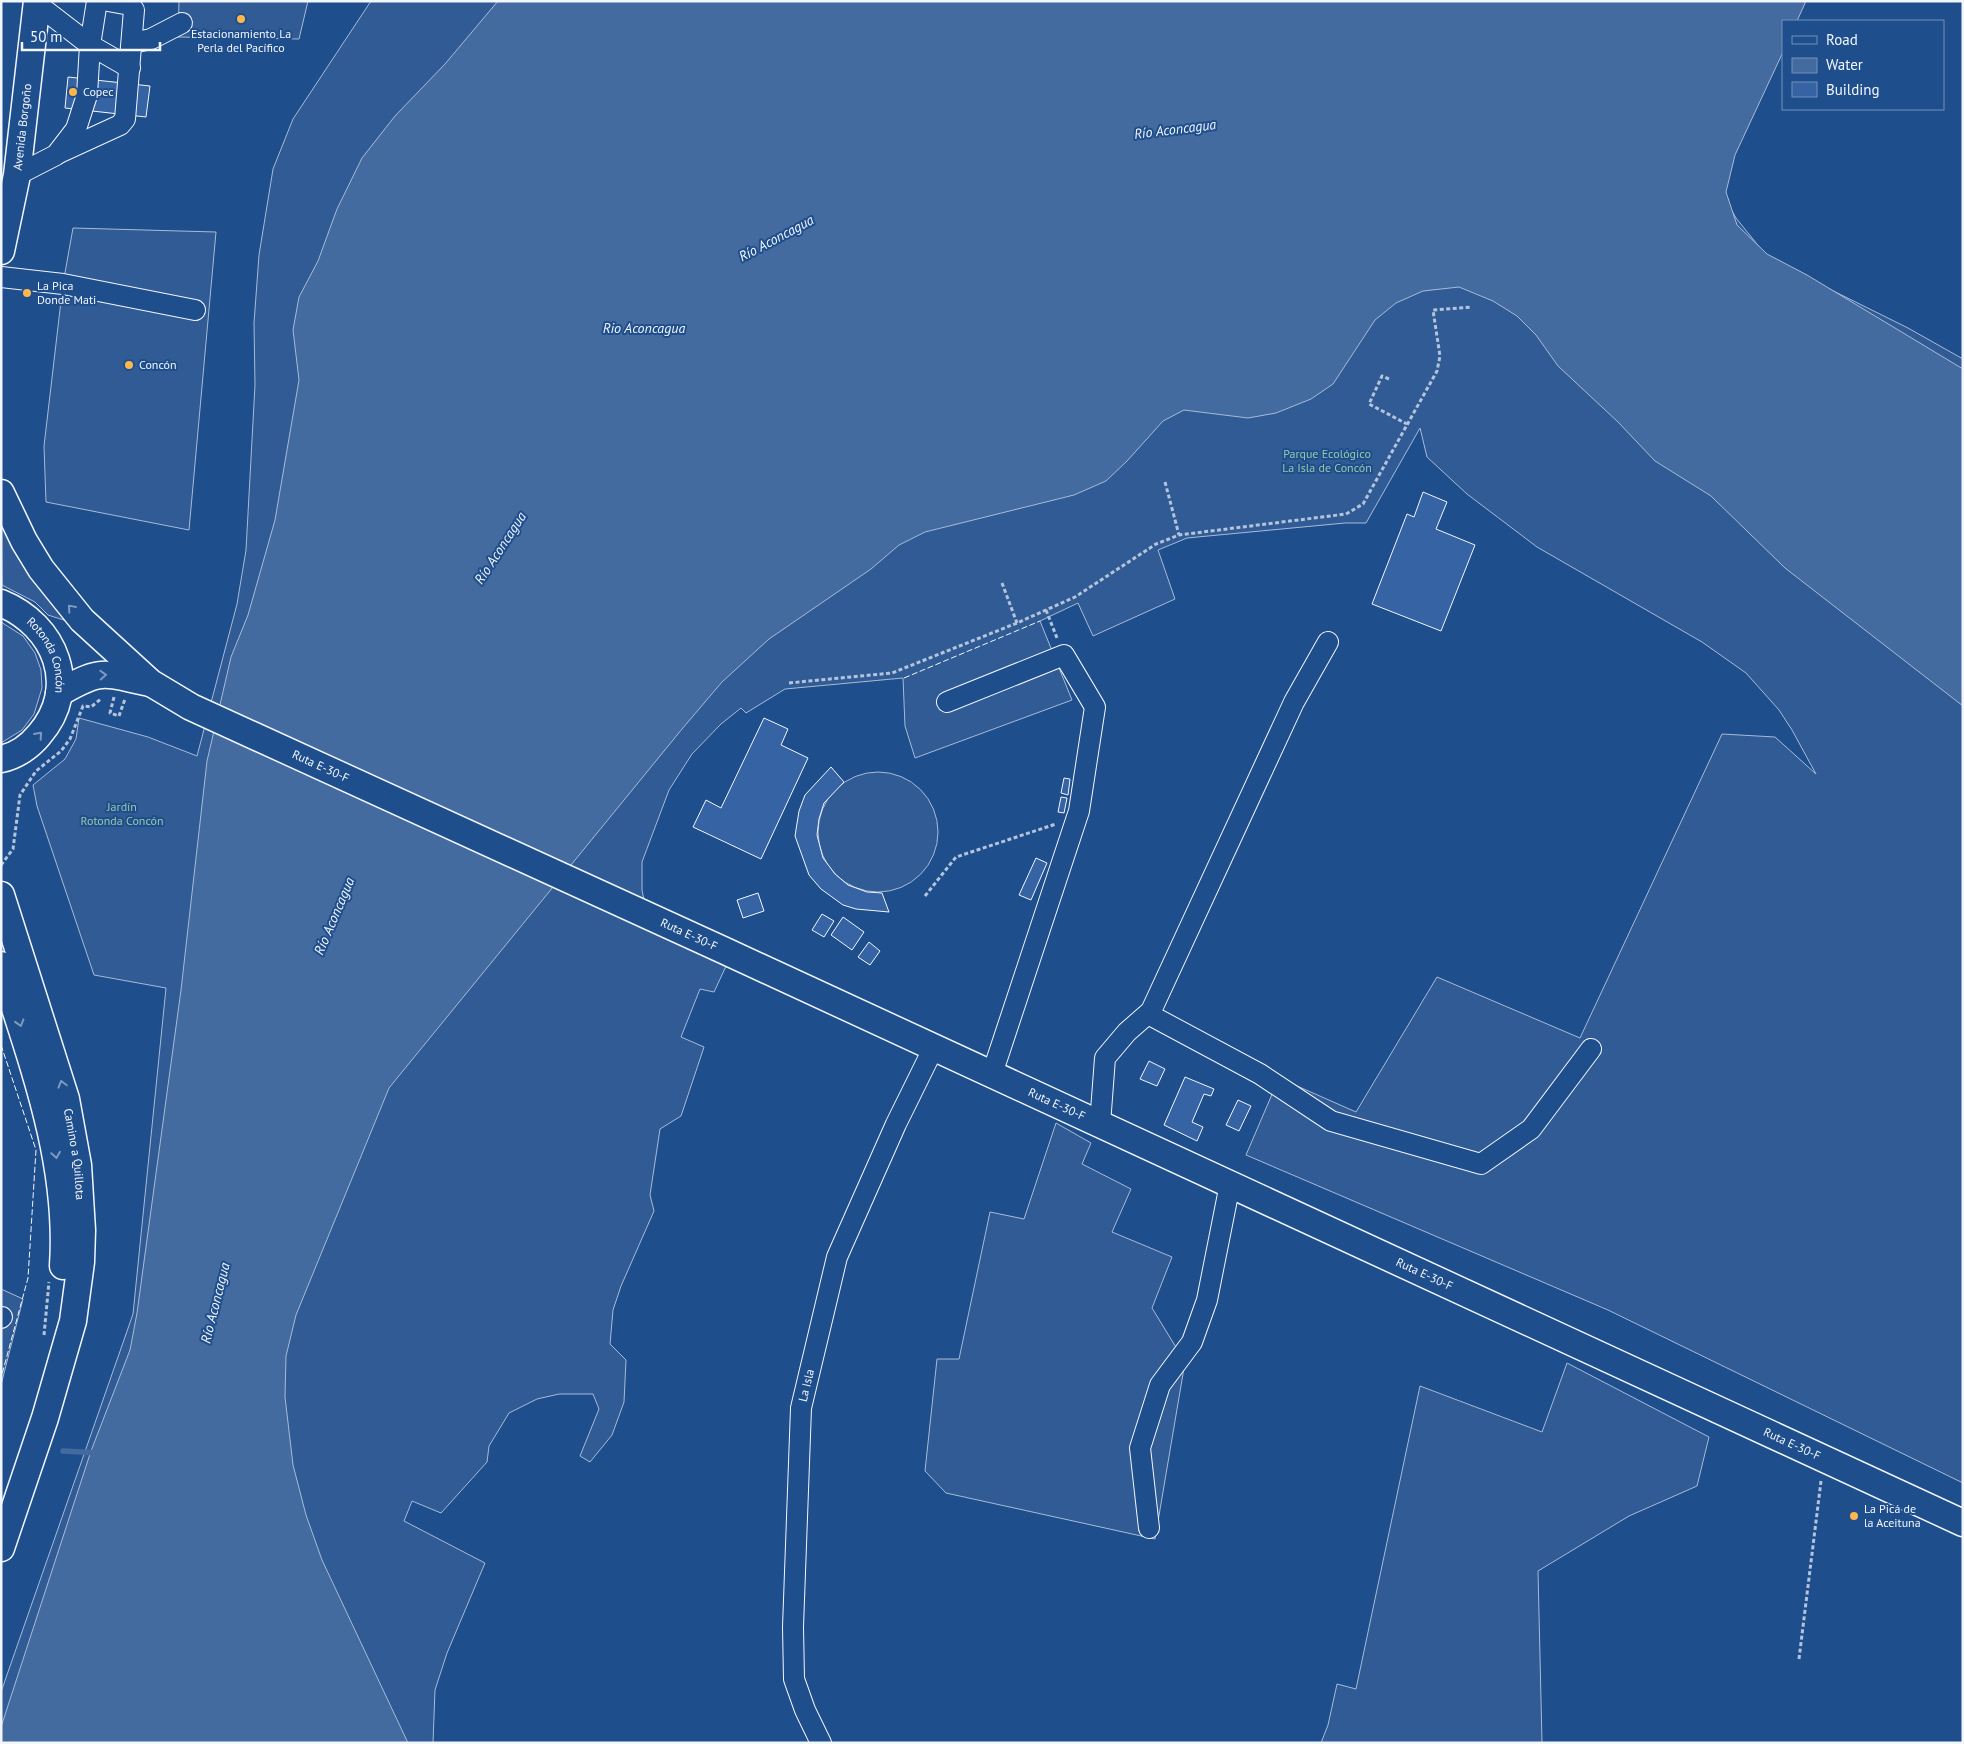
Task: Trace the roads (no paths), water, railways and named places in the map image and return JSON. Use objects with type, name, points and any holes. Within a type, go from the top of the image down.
[{"type":"main road","name":"Avenida Borgoño","points":[[1,251],[16,175],[37,2]]},
{"type":"main road","points":[[1,493],[20,534],[41,569],[60,596],[105,643]]},
{"type":"main road","name":"Rotonda Concón","points":[[1,603],[18,610],[33,621],[46,636],[55,654],[58,667],[59,693],[53,713],[45,728],[34,741],[21,751],[1,760]]},
{"type":"main road","name":"Ruta E-30-F","points":[[33,621],[68,634],[105,643],[151,683],[191,707],[934,1047],[1963,1522]]},
{"type":"main road","name":"Ruta E-30-F","points":[[59,693],[89,676],[98,674],[108,674],[151,683]]},
{"type":"main road","name":"Camino a Quillota","points":[[1,895],[66,1099],[78,1165],[81,1197],[81,1262],[72,1321],[45,1418],[1,1548]]},
{"type":"main road","name":"Camino a Quillota","points":[[1,965],[49,1119],[60,1177],[63,1263],[45,1418]]},
{"type":"street","points":[[56,155],[76,129],[87,95],[90,45],[97,1]]},
{"type":"street","points":[[16,175],[120,125],[125,119],[132,43],[132,7],[108,1]]},
{"type":"street","points":[[37,2],[90,45],[130,68]]},
{"type":"street","points":[[132,43],[151,40],[182,23]]},
{"type":"street","points":[[1,277],[63,284],[195,310]]},
{"type":"street","points":[[1100,1124],[1105,1058],[1127,1032],[1148,1014],[1294,702],[1328,642]]},
{"type":"street","points":[[947,702],[1064,655],[1095,707],[1078,816],[992,1074]]},
{"type":"street","points":[[1148,1014],[1260,1074],[1331,1121],[1481,1164],[1531,1129],[1591,1049]]},
{"type":"street","name":"La Isla","points":[[821,1743],[805,1710],[794,1679],[792,1627],[801,1408],[837,1257],[896,1124],[934,1047]]},
{"type":"street","points":[[1149,1528],[1140,1448],[1160,1385],[1192,1342],[1207,1300],[1230,1184]]},
{"type":"water","name":"Rio Aconcagua","points":[[498,1],[1806,1],[1797,20],[1782,20],[1782,54],[1735,155],[1726,192],[1737,225],[1767,254],[1807,275],[1963,369],[1963,706],[1785,568],[1711,496],[1655,461],[1618,422],[1558,366],[1536,335],[1517,316],[1493,301],[1459,287],[1423,291],[1396,303],[1375,320],[1333,384],[1311,399],[1276,413],[1248,418],[1184,410],[1163,421],[1106,481],[1074,495],[925,532],[899,545],[871,569],[769,639],[722,682],[389,1088],[296,1315],[286,1356],[285,1397],[293,1465],[306,1515],[322,1560],[408,1743],[1,1743],[1,1727],[91,1451],[130,1350],[137,1313],[181,990],[207,761],[231,657],[248,615],[275,520],[299,380],[293,330],[299,297],[318,261],[337,209],[362,158],[395,116],[445,64]]},
{"type":"waterway","points":[[63,1451],[98,1453]]},
{"type":"place","name":"Estacionamiento La Perla del Pacífico","points":[[241,19]]},
{"type":"place","name":"Copec","points":[[73,92]]},
{"type":"place","name":"La Pica Donde Mati","points":[[27,293]]},
{"type":"place","name":"Concón","points":[[129,365]]},
{"type":"place","name":"La Picá de la Aceituna","points":[[1854,1516]]},
{"type":"water label","name":"Río Aconcagua","points":[[1175,129]]},
{"type":"water label","name":"Río Aconcagua","points":[[776,238]]},
{"type":"water label","name":"Río Aconcagua","points":[[500,548]]},
{"type":"water label","name":"Río Aconcagua","points":[[334,916]]},
{"type":"water label","name":"Río Aconcagua","points":[[215,1303]]},
{"type":"park label","name":"Parque Ecológico La Isla de Concón","points":[[1327,461]]},
{"type":"park label","name":"Jardín Rotonda Concón","points":[[122,814]]}]
